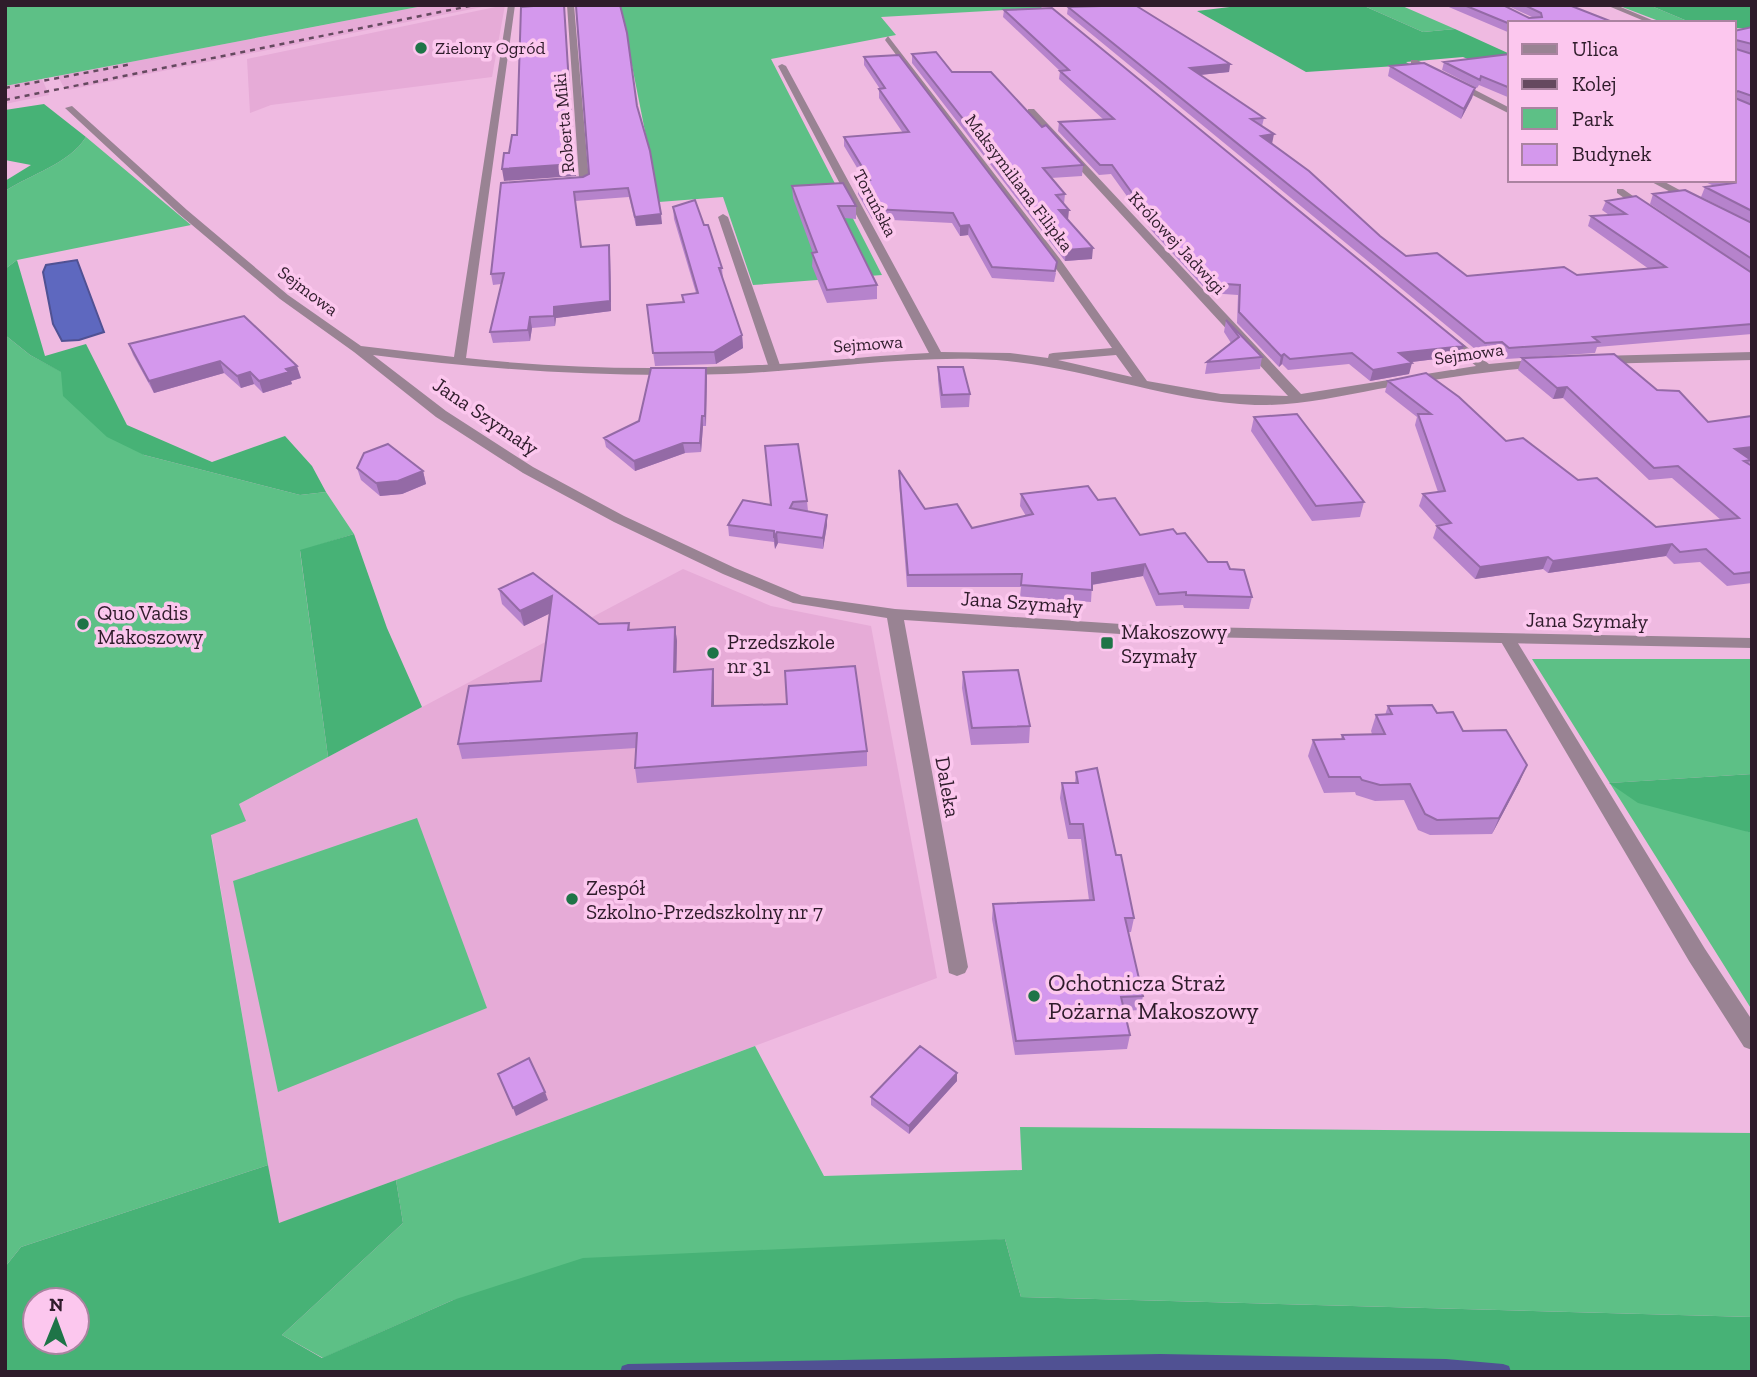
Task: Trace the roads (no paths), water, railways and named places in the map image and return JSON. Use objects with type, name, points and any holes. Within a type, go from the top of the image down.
[{"type":"street","points":[[459,362],[512,5]]},
{"type":"street","name":"Roberta Miki","points":[[559,183],[584,181],[570,5]]},
{"type":"street","points":[[1609,5],[1651,21]]},
{"type":"street","name":"Maksymiliana Filipka","points":[[888,38],[1056,261],[1144,386]]},
{"type":"street","points":[[1414,62],[1508,110]]},
{"type":"street","name":"Toruńska","points":[[782,66],[937,356]]},
{"type":"street","name":"Sejmowa","points":[[69,107],[173,203],[274,289],[358,349],[459,362],[546,369],[703,371],[937,356],[1004,355],[1036,359],[1144,386],[1216,399],[1259,401],[1298,399],[1485,367],[1562,361]]},
{"type":"street","name":"Królowej Jadwigi","points":[[1031,111],[1298,399]]},
{"type":"street","points":[[1657,182],[1702,204]]},
{"type":"street","points":[[484,188],[497,187]]},
{"type":"street","points":[[1620,191],[1653,214]]},
{"type":"street","points":[[723,217],[775,368]]},
{"type":"street","points":[[1432,323],[1485,367]]},
{"type":"street","name":"Jana Szymały","points":[[358,349],[439,412],[517,463],[619,519],[729,571],[799,600],[895,614],[1152,631],[1752,643]]},
{"type":"street","points":[[1036,359],[1119,351]]},
{"type":"street","points":[[1590,361],[1752,356]]},
{"type":"street","name":"Daleka","points":[[895,614],[957,967]]},
{"type":"street","points":[[1508,640],[1697,955],[1752,1040]]},
{"type":"water","points":[[77,260],[104,332],[79,340],[62,341],[53,324],[43,272],[46,265]]},
{"type":"waterway","points":[[628,1372],[1160,1362],[1446,1367],[1503,1372]]},
{"type":"railway","points":[[5,100],[475,5]]},
{"type":"railway","points":[[5,88],[132,64]]},
{"type":"place","name":"Zielony Ogród","points":[[421,48]]},
{"type":"place","name":"Quo Vadis Makoszowy","points":[[83,624]]},
{"type":"place","name":"Makoszowy Szymały","points":[[1107,643]]},
{"type":"place","name":"Przedszkole nr 31","points":[[713,653]]},
{"type":"place","name":"Zespół Szkolno-Przedszkolny nr 7","points":[[572,899]]},
{"type":"place","name":"Ochotnicza Straż Pożarna Makoszowy","points":[[1034,996]]}]
